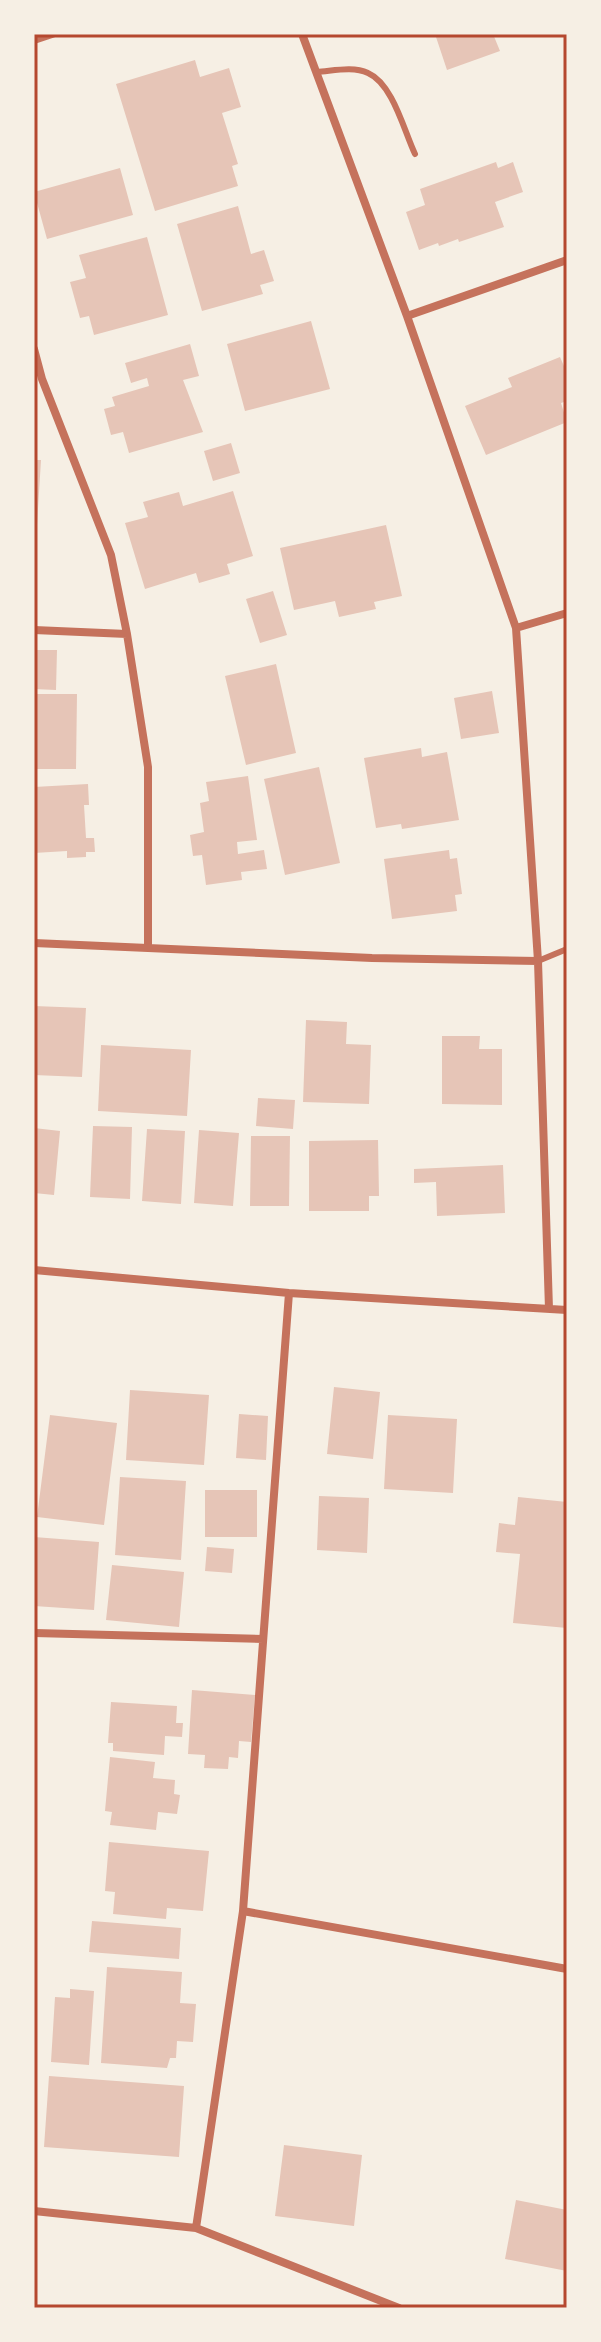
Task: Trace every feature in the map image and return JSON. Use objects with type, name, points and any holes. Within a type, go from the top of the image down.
[{"type":"street","points":[[34,40],[52,34]]},
{"type":"street","points":[[302,34],[407,316],[516,628],[538,961],[549,1309]]},
{"type":"street","points":[[407,316],[567,260]]},
{"type":"street","points":[[34,349],[38,381],[111,555],[127,634],[148,767],[148,948]]},
{"type":"street","points":[[516,628],[567,613]]},
{"type":"street","points":[[34,630],[127,634]]},
{"type":"street","points":[[34,943],[372,958],[538,961]]},
{"type":"street","points":[[34,1270],[289,1293],[567,1310]]},
{"type":"street","points":[[196,2228],[243,1911],[289,1293]]},
{"type":"street","points":[[34,1633],[263,1639]]},
{"type":"street","points":[[243,1911],[567,1969]]},
{"type":"street","points":[[34,2211],[196,2228],[399,2308]]},
{"type":"lane","points":[[317,72],[352,69],[369,73],[383,84],[415,154]]},
{"type":"lane","points":[[538,961],[567,949]]},
{"type":"building","points":[[445,34],[493,34],[500,51],[447,70],[436,37]]},
{"type":"building","points":[[195,60],[200,77],[229,68],[241,107],[222,113],[238,164],[232,166],[238,186],[155,211],[116,84]]},
{"type":"building","points":[[496,162],[498,168],[513,162],[523,192],[495,202],[504,227],[459,242],[458,239],[439,246],[438,243],[419,250],[406,212],[425,205],[420,189]]},
{"type":"building","points":[[120,168],[133,215],[47,239],[34,192]]},
{"type":"building","points":[[238,206],[251,254],[264,250],[274,281],[260,285],[263,294],[202,311],[177,224]]},
{"type":"building","points":[[147,237],[168,315],[94,335],[89,316],[80,318],[70,282],[86,278],[79,255]]},
{"type":"building","points":[[311,321],[330,389],[245,411],[227,344]]},
{"type":"building","points":[[190,344],[199,376],[183,380],[203,432],[129,453],[123,432],[111,435],[104,409],[115,406],[112,397],[149,386],[147,378],[131,383],[125,363]]},
{"type":"building","points":[[560,357],[567,373],[567,401],[561,403],[567,422],[486,455],[465,406],[512,387],[508,378]]},
{"type":"building","points":[[231,443],[240,473],[213,481],[204,451]]},
{"type":"building","points":[[34,460],[41,460],[36,541],[34,541]]},
{"type":"building","points":[[233,491],[253,556],[227,564],[230,574],[199,583],[196,573],[145,589],[125,523],[148,517],[143,502],[179,492],[183,506]]},
{"type":"building","points":[[386,525],[402,596],[374,602],[376,609],[339,617],[335,601],[294,610],[280,548]]},
{"type":"building","points":[[273,591],[287,635],[260,643],[246,599]]},
{"type":"building","points":[[34,650],[57,650],[56,690],[34,689]]},
{"type":"building","points":[[276,664],[296,753],[246,765],[225,676]]},
{"type":"building","points":[[492,691],[499,733],[461,739],[454,698]]},
{"type":"building","points":[[34,694],[77,694],[76,769],[34,769]]},
{"type":"building","points":[[421,748],[422,757],[447,752],[459,820],[402,829],[401,824],[376,828],[364,758]]},
{"type":"building","points":[[319,767],[340,863],[285,875],[264,779]]},
{"type":"building","points":[[248,776],[257,840],[237,842],[238,854],[264,850],[267,869],[241,872],[242,880],[206,885],[202,855],[193,856],[190,835],[204,832],[200,803],[209,801],[206,782]]},
{"type":"building","points":[[88,784],[89,805],[84,805],[86,838],[94,838],[95,852],[86,852],[86,857],[67,858],[67,851],[34,853],[34,787]]},
{"type":"building","points":[[449,850],[450,859],[457,858],[462,894],[455,895],[457,911],[392,919],[384,859]]},
{"type":"building","points":[[34,1006],[86,1008],[82,1077],[34,1075]]},
{"type":"building","points":[[306,1020],[347,1022],[346,1044],[371,1045],[369,1104],[303,1102]]},
{"type":"building","points":[[442,1036],[480,1036],[479,1049],[502,1049],[502,1105],[442,1104]]},
{"type":"building","points":[[101,1045],[191,1050],[187,1116],[98,1111]]},
{"type":"building","points":[[258,1098],[295,1100],[293,1129],[256,1126]]},
{"type":"building","points":[[93,1126],[132,1127],[130,1199],[90,1197]]},
{"type":"building","points":[[34,1128],[60,1131],[54,1195],[34,1193]]},
{"type":"building","points":[[147,1129],[185,1131],[181,1204],[142,1201]]},
{"type":"building","points":[[199,1130],[239,1133],[233,1206],[194,1203]]},
{"type":"building","points":[[251,1136],[290,1136],[289,1206],[250,1206]]},
{"type":"building","points":[[378,1140],[379,1196],[369,1196],[369,1211],[309,1211],[309,1141]]},
{"type":"building","points":[[503,1165],[505,1213],[437,1216],[436,1182],[414,1183],[414,1169]]},
{"type":"building","points":[[334,1387],[380,1392],[373,1459],[327,1454]]},
{"type":"building","points":[[130,1390],[209,1395],[204,1465],[126,1460]]},
{"type":"building","points":[[239,1414],[268,1416],[266,1460],[236,1458]]},
{"type":"building","points":[[50,1415],[117,1423],[104,1525],[37,1517]]},
{"type":"building","points":[[388,1415],[457,1419],[453,1493],[384,1489]]},
{"type":"building","points":[[120,1477],[186,1481],[181,1560],[115,1555]]},
{"type":"building","points":[[205,1490],[257,1490],[257,1537],[205,1537]]},
{"type":"building","points":[[319,1496],[369,1498],[367,1553],[317,1550]]},
{"type":"building","points":[[518,1497],[567,1502],[567,1628],[513,1623],[520,1554],[496,1552],[499,1523],[515,1525]]},
{"type":"building","points":[[34,1537],[99,1542],[94,1610],[34,1606]]},
{"type":"building","points":[[207,1547],[234,1549],[232,1573],[205,1571]]},
{"type":"building","points":[[112,1565],[184,1572],[179,1627],[106,1620]]},
{"type":"building","points":[[192,1690],[255,1695],[251,1742],[239,1741],[238,1758],[229,1757],[228,1769],[204,1768],[205,1755],[188,1754]]},
{"type":"building","points":[[111,1702],[177,1706],[176,1723],[183,1723],[182,1737],[165,1736],[164,1755],[113,1751],[113,1743],[108,1743]]},
{"type":"building","points":[[110,1757],[155,1762],[153,1778],[175,1780],[174,1794],[180,1795],[177,1814],[158,1812],[156,1830],[110,1825],[112,1812],[105,1811]]},
{"type":"building","points":[[109,1842],[209,1851],[203,1911],[167,1908],[166,1919],[113,1914],[115,1892],[105,1891]]},
{"type":"building","points":[[92,1921],[181,1928],[179,1959],[89,1952]]},
{"type":"building","points":[[107,1967],[182,1972],[180,2003],[196,2004],[193,2042],[177,2041],[176,2058],[170,2058],[167,2068],[101,2063]]},
{"type":"building","points":[[70,1989],[94,1991],[89,2065],[51,2062],[55,1997],[70,1998]]},
{"type":"building","points":[[49,2076],[184,2086],[179,2157],[44,2147]]},
{"type":"building","points":[[284,2145],[362,2155],[354,2226],[275,2216]]},
{"type":"building","points":[[516,2200],[567,2210],[567,2271],[505,2259]]}]
